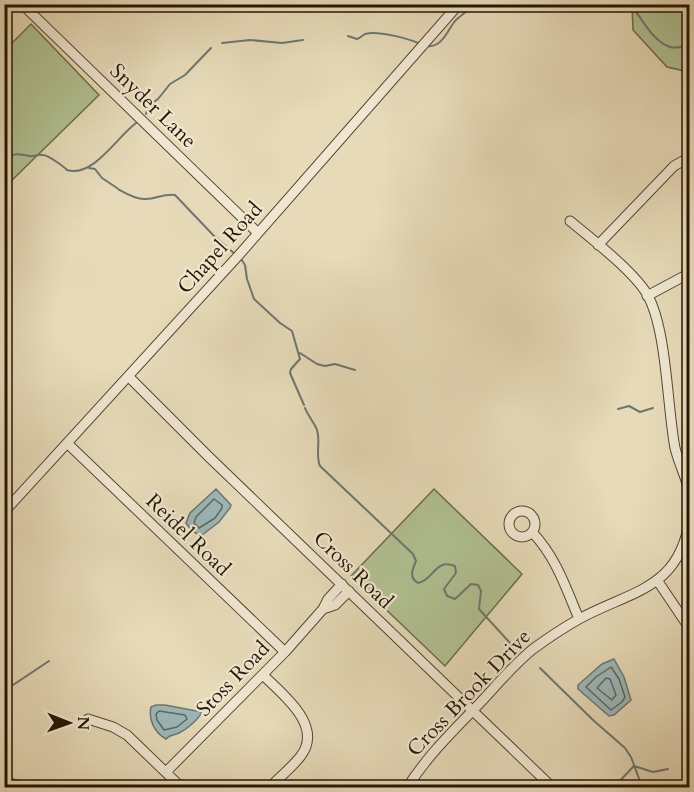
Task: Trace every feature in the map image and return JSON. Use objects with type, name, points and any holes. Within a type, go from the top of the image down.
[{"type":"street","name":"Snyder Lane","points":[[22,4],[258,233]]},
{"type":"street","name":"Chapel Road","points":[[4,512],[258,233],[459,4]]},
{"type":"street","points":[[598,245],[674,166],[690,157]]},
{"type":"street","points":[[570,221],[632,277],[647,296],[661,343],[676,452],[690,497]]},
{"type":"street","points":[[647,296],[690,273]]},
{"type":"street","name":"Cross Road","points":[[129,377],[553,788]]},
{"type":"street","name":"Reidel Road","points":[[67,443],[285,652]]},
{"type":"street","name":"Cross Brook Drive","points":[[407,788],[436,748],[519,661],[553,633],[642,591],[671,568],[687,534],[690,517]]},
{"type":"street","points":[[532,532],[545,545],[556,564],[579,619]]},
{"type":"street","points":[[657,580],[690,629]]},
{"type":"street","name":"Stoss Road","points":[[167,771],[285,652],[323,609],[328,599],[346,588]]},
{"type":"street","points":[[263,675],[298,709],[306,729],[305,748],[300,757],[269,788]]},
{"type":"street","points":[[88,719],[113,727],[127,735],[167,771],[182,788]]},
{"type":"green space","points":[[632,5],[689,5],[689,72],[667,67],[633,30]]},
{"type":"green space","points":[[31,24],[99,95],[5,187],[5,50]]},
{"type":"green space","points":[[434,489],[522,574],[445,666],[351,576]]},
{"type":"water","points":[[216,489],[231,505],[230,508],[219,522],[202,535],[197,534],[186,523],[190,513]]},
{"type":"water","points":[[614,659],[624,677],[631,700],[614,715],[609,716],[578,689],[578,685],[602,664]]},
{"type":"water","points":[[156,705],[202,712],[189,727],[166,739],[156,730],[152,721],[151,707]]},
{"type":"waterway","points":[[427,46],[440,42],[455,21],[475,4]]},
{"type":"waterway","points":[[553,4],[564,8],[572,4]]},
{"type":"waterway","points":[[630,4],[658,40],[675,48],[690,45]]},
{"type":"waterway","points":[[348,36],[357,39],[365,34],[378,33],[421,44]]},
{"type":"waterway","points":[[222,43],[250,40],[282,43],[303,40]]},
{"type":"waterway","points":[[146,114],[148,106],[158,99],[170,84],[185,75],[211,48]]},
{"type":"waterway","points":[[4,164],[15,154],[45,155],[67,170],[77,171],[86,168],[104,155],[136,123]]},
{"type":"waterway","points":[[89,168],[95,169],[102,178],[117,188]]},
{"type":"waterway","points":[[118,189],[142,199],[175,195],[215,237],[235,254]]},
{"type":"waterway","points":[[241,259],[245,265],[254,299],[292,331],[300,359],[290,373],[304,405]]},
{"type":"waterway","points":[[300,353],[317,364],[325,366],[335,364],[355,370]]},
{"type":"waterway","points":[[683,404],[688,402],[690,394]]},
{"type":"waterway","points":[[618,409],[629,406],[640,412],[653,408]]},
{"type":"waterway","points":[[305,408],[317,430],[320,466],[413,554],[416,561],[412,573],[415,581],[418,583],[423,581],[443,565],[455,566],[456,573],[444,589],[447,596],[455,599],[471,584],[478,585],[481,591],[479,609],[511,644]]},
{"type":"waterway","points":[[4,691],[49,661]]},
{"type":"waterway","points":[[540,668],[625,748],[631,757],[641,784]]},
{"type":"waterway","points":[[634,766],[653,772],[668,769]]},
{"type":"waterway","points":[[613,788],[634,766]]},
{"type":"waterway","points":[[4,775],[15,780],[38,783]]}]
